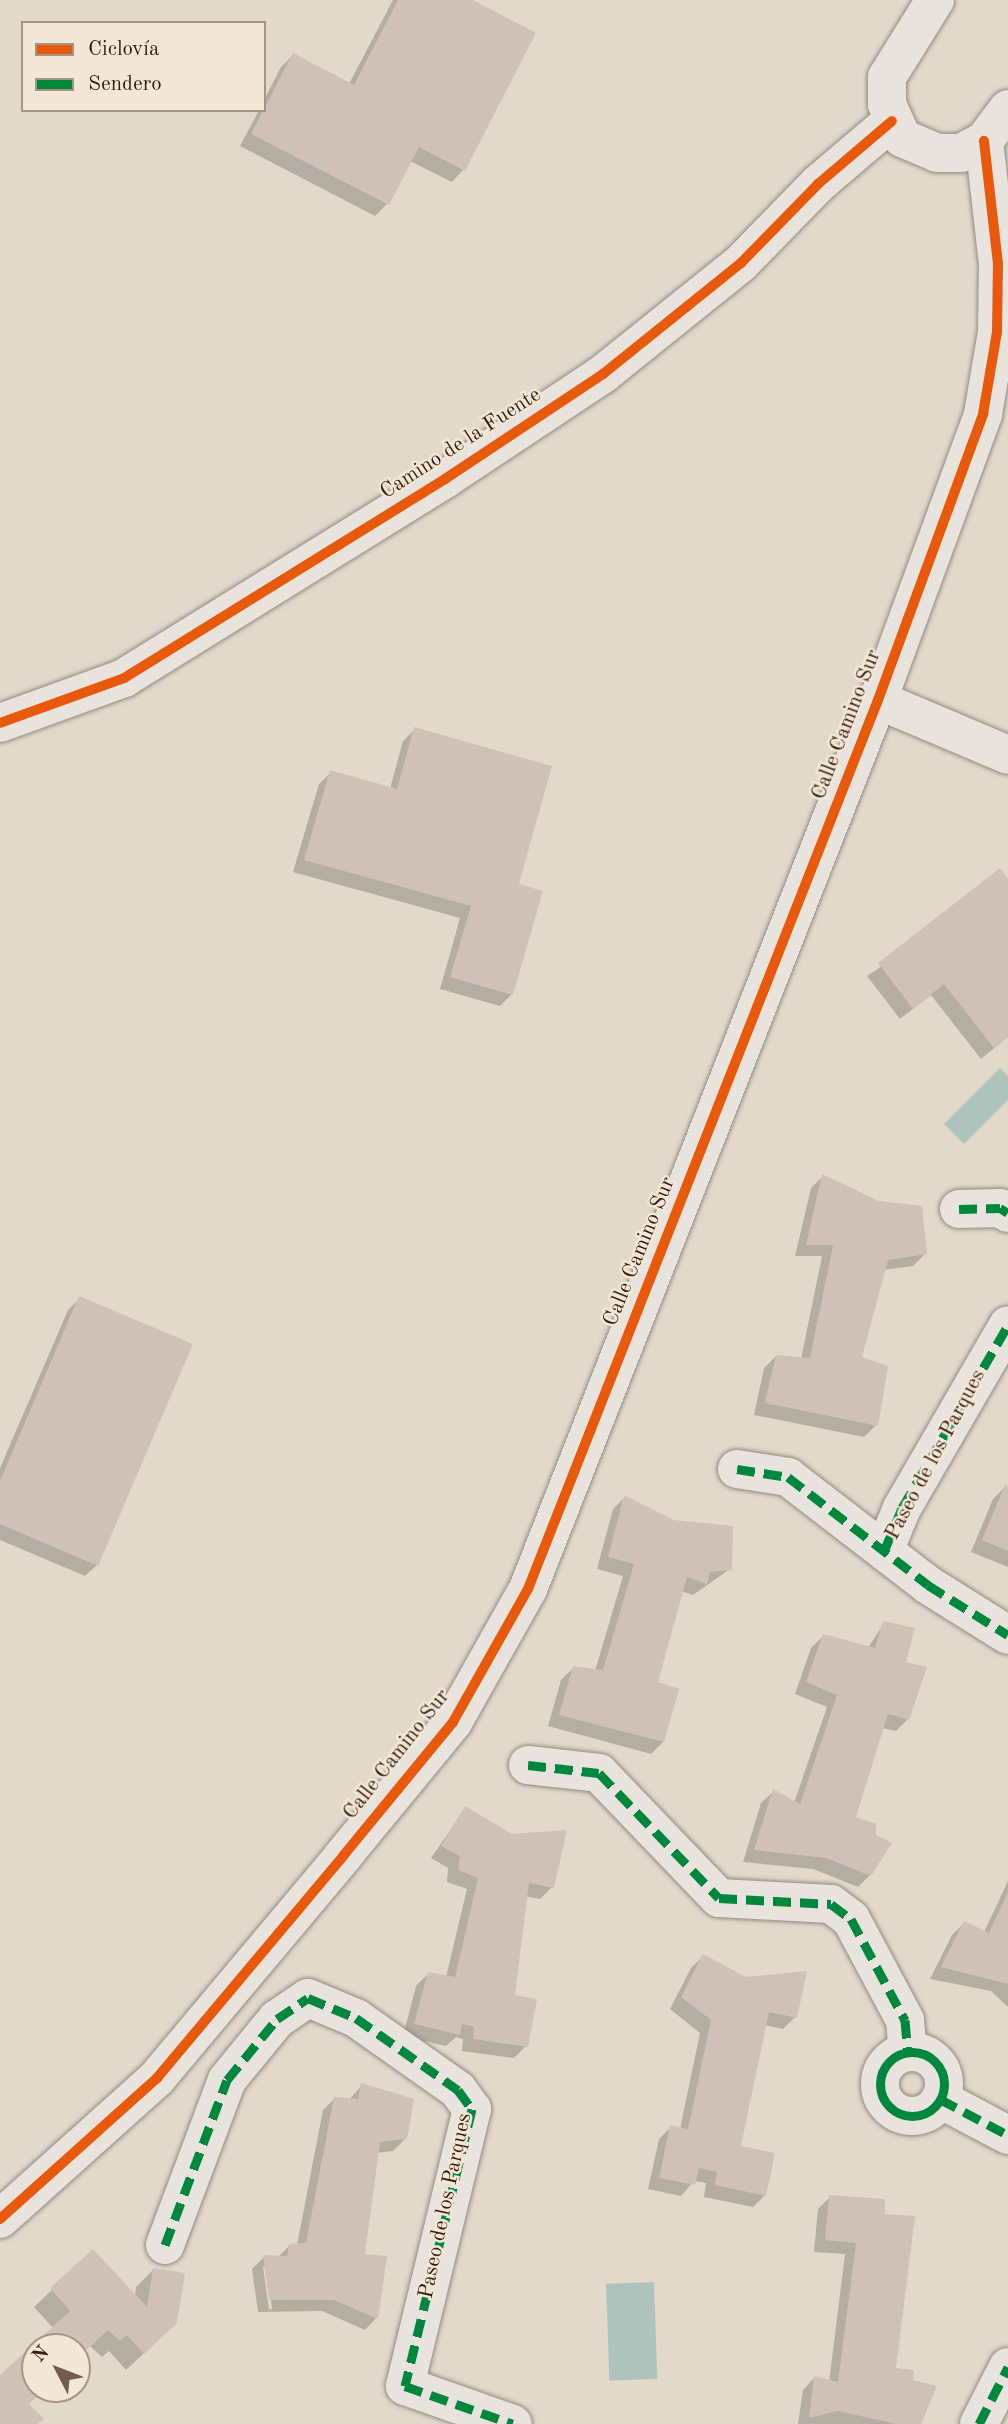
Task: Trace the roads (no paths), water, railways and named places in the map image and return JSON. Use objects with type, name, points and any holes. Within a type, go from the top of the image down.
[{"type":"street","points":[[935,0],[887,77],[892,121],[902,138],[937,153],[961,153],[984,141],[1008,109]]},
{"type":"street","name":"Camino de la Fuente","points":[[0,723],[124,678],[445,479],[603,374],[741,263],[860,145],[892,121]]},
{"type":"street","name":"Calle Camino Sur","points":[[0,2219],[157,2078],[453,1722],[528,1589],[878,700],[983,414],[997,332],[998,264],[984,141]]},
{"type":"street","points":[[878,700],[1008,755]]},
{"type":"street","points":[[959,1209],[1000,1208],[1008,1213]]},
{"type":"street","name":"Paseo de los Parques","points":[[885,1549],[902,1508],[1008,1325]]},
{"type":"street","name":"Paseo de los Parques","points":[[737,1469],[788,1477],[929,1585],[1008,1635]]},
{"type":"street","points":[[528,1765],[599,1773],[719,1898],[831,1904],[851,1919],[905,2020],[908,2052]]},
{"type":"street","name":"Paseo de los Parques","points":[[165,2245],[227,2080],[277,2020],[308,1998],[356,2018],[458,2090],[472,2109],[405,2386],[513,2424]]},
{"type":"street","points":[[908,2052],[921,2053],[940,2069],[943,2080],[940,2099],[927,2112],[915,2116],[902,2115],[884,2099],[881,2075],[896,2055],[908,2052]]},
{"type":"street","points":[[940,2099],[1008,2135]]},
{"type":"street","points":[[979,2424],[1008,2367]]},
{"type":"water","points":[[1000,1068],[1008,1076],[1008,1100],[964,1144],[944,1124]]},
{"type":"water","points":[[654,2282],[657,2379],[609,2381],[606,2284]]}]
